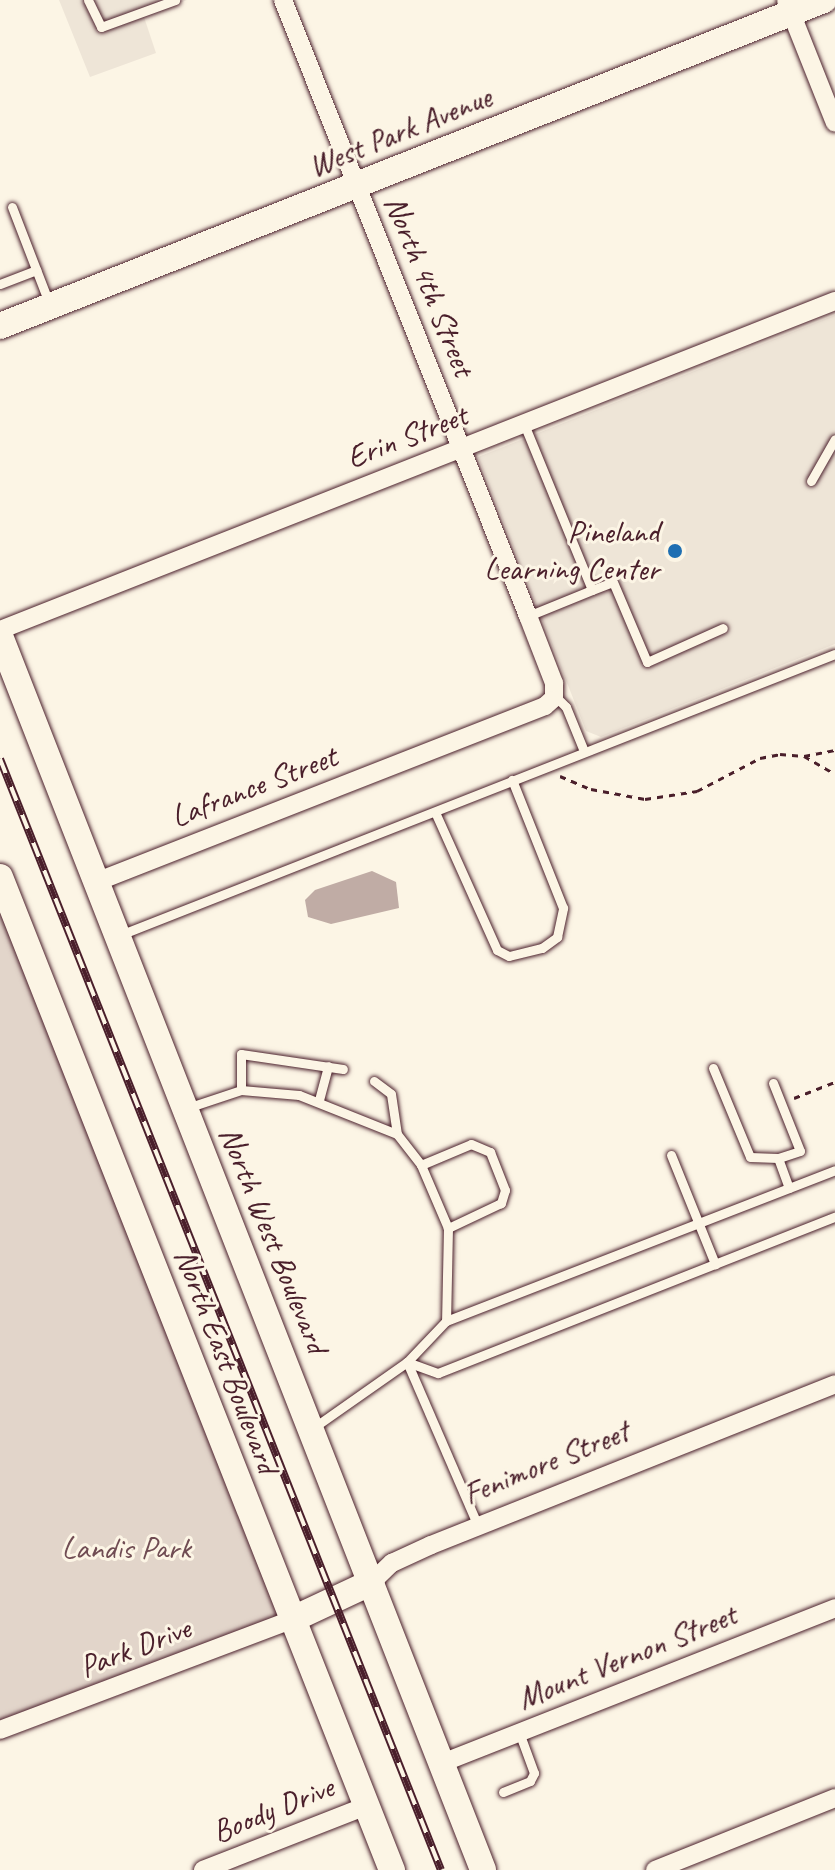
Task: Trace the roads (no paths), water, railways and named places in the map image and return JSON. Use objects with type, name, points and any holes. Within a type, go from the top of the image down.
[{"type":"main road","name":"West Park Avenue","points":[[0,326],[357,185],[789,6],[824,0]]},
{"type":"main road","name":"North West Boulevard","points":[[0,636],[483,1870]]},
{"type":"main road","name":"North East Boulevard","points":[[0,877],[392,1870]]},
{"type":"main road","name":"Fenimore Street","points":[[291,1620],[372,1582]]},
{"type":"street","name":"North 4th Street","points":[[283,0],[528,616],[554,695]]},
{"type":"street","points":[[789,6],[835,123]]},
{"type":"street","name":"Erin Street","points":[[0,630],[835,301]]},
{"type":"street","name":"Lafrance Street","points":[[96,882],[545,706],[554,695]]},
{"type":"street","name":"Fenimore Street","points":[[372,1582],[406,1556],[835,1384]]},
{"type":"street","name":"Mount Vernon Street","points":[[442,1763],[835,1608]]},
{"type":"street","name":"Park Drive","points":[[0,1730],[291,1620]]},
{"type":"street","points":[[655,1870],[835,1798]]},
{"type":"street","name":"Boody Drive","points":[[203,1870],[366,1806]]},
{"type":"lane","points":[[88,0],[101,27],[175,0]]},
{"type":"lane","points":[[12,207],[50,306]]},
{"type":"lane","points":[[0,284],[36,270]]},
{"type":"lane","points":[[524,424],[592,590]]},
{"type":"lane","points":[[811,481],[835,439]]},
{"type":"lane","points":[[528,616],[613,582],[647,662],[723,628]]},
{"type":"lane","points":[[117,936],[835,654]]},
{"type":"lane","points":[[554,695],[566,707],[584,751]]},
{"type":"lane","points":[[435,812],[497,950],[509,956],[542,948],[557,937],[563,908],[512,780]]},
{"type":"lane","points":[[241,1090],[241,1054],[343,1069]]},
{"type":"lane","points":[[319,1100],[328,1066]]},
{"type":"lane","points":[[713,1068],[750,1157],[778,1158],[800,1151],[773,1083]]},
{"type":"lane","points":[[374,1081],[391,1094],[397,1134]]},
{"type":"lane","points":[[184,1109],[241,1090],[319,1100],[397,1134],[421,1165],[448,1228],[446,1321]]},
{"type":"lane","points":[[421,1165],[471,1144],[490,1152],[505,1190],[501,1203],[448,1228]]},
{"type":"lane","points":[[671,1155],[715,1264]]},
{"type":"lane","points":[[778,1158],[789,1188]]},
{"type":"lane","points":[[312,1429],[407,1362],[446,1321],[835,1170]]},
{"type":"lane","points":[[407,1362],[438,1373],[835,1217]]},
{"type":"lane","points":[[407,1362],[478,1526]]},
{"type":"lane","points":[[503,1792],[530,1781],[534,1773],[519,1732]]},
{"type":"railway","points":[[0,759],[441,1870]]},
{"type":"place","name":"Pineland Learning Center","points":[[675,551]]},
{"type":"park label","name":"Landis Park","points":[[126,1548]]}]
